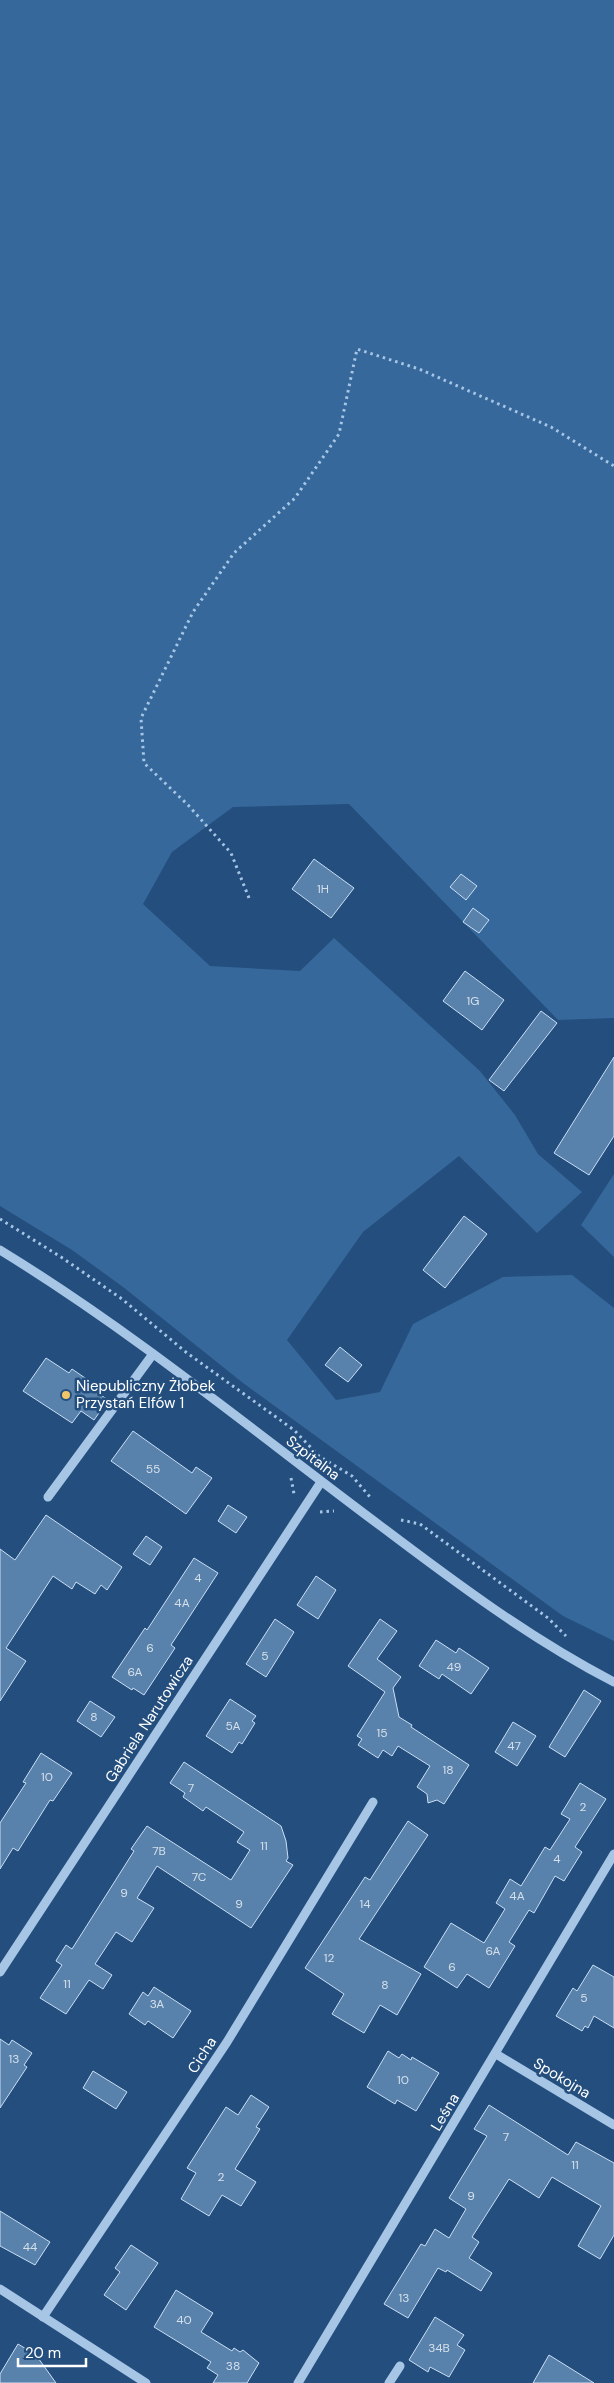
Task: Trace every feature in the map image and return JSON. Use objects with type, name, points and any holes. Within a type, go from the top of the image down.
[{"type":"street","name":"Szpitalna","points":[[0,1250],[87,1306],[321,1482],[510,1620],[614,1682]]},
{"type":"street","points":[[48,1498],[153,1354]]},
{"type":"street","name":"Gabriela Narutowicza","points":[[0,1972],[321,1482]]},
{"type":"street","name":"Cicha","points":[[43,2317],[227,2042],[373,1802]]},
{"type":"street","name":"Leśna","points":[[298,2383],[614,1854]]},
{"type":"street","name":"Spokojna","points":[[496,2054],[614,2125]]},
{"type":"street","points":[[0,2289],[146,2383]]},
{"type":"street","points":[[389,2383],[400,2366]]},
{"type":"path","points":[[248,898],[231,853],[188,805],[144,763],[141,718],[193,612],[234,553],[295,498],[339,434],[357,349],[419,369],[550,427],[614,466]]},
{"type":"path","points":[[0,1219],[61,1257],[122,1299],[188,1353],[294,1430],[319,1456],[352,1476],[377,1504]]},
{"type":"path","points":[[288,1476],[292,1480],[294,1488],[290,1501]]},
{"type":"path","points":[[396,1517],[420,1524],[548,1618],[570,1640]]},
{"type":"shaded area","points":[[0,0],[614,0],[614,1018],[558,1020],[349,804],[233,807],[172,852],[143,904],[210,966],[300,971],[334,938],[480,1071],[515,1115],[538,1154],[582,1192],[537,1233],[459,1156],[363,1232],[287,1340],[336,1400],[380,1392],[413,1324],[503,1277],[572,1275],[614,1308],[614,1641],[563,1616],[243,1383],[123,1287],[72,1250],[0,1206]]},
{"type":"shaded area","points":[[614,1174],[614,1257],[581,1225]]},
{"type":"building","points":[[314,859],[354,888],[331,918],[292,889]]},
{"type":"building","points":[[461,874],[477,886],[466,900],[450,887]]},
{"type":"building","points":[[473,908],[489,920],[479,933],[463,922]]},
{"type":"building","points":[[465,971],[504,1000],[482,1030],[443,1001]]},
{"type":"building","points":[[541,1011],[557,1023],[504,1091],[489,1080]]},
{"type":"building","points":[[614,1057],[614,1136],[589,1175],[554,1153]]},
{"type":"building","points":[[464,1216],[487,1234],[445,1288],[423,1270]]},
{"type":"building","points":[[340,1347],[362,1365],[348,1382],[325,1365]]},
{"type":"building","points":[[46,1358],[69,1373],[72,1369],[88,1380],[85,1384],[108,1400],[94,1420],[81,1411],[72,1423],[23,1391]]},
{"type":"building","points":[[133,1431],[192,1473],[196,1467],[212,1478],[186,1514],[111,1461]]},
{"type":"building","points":[[228,1505],[247,1517],[236,1533],[218,1521]]},
{"type":"building","points":[[46,1515],[122,1567],[107,1590],[101,1585],[95,1594],[76,1582],[72,1589],[53,1576],[6,1648],[26,1661],[0,1701],[0,1549],[15,1560]]},
{"type":"building","points":[[146,1536],[162,1547],[150,1565],[133,1554]]},
{"type":"building","points":[[194,1558],[218,1573],[171,1645],[175,1648],[144,1695],[133,1688],[132,1690],[112,1677],[145,1628],[147,1630]]},
{"type":"building","points":[[316,1576],[336,1590],[318,1619],[297,1605]]},
{"type":"building","points":[[275,1619],[294,1632],[266,1677],[246,1664]]},
{"type":"building","points":[[380,1619],[397,1631],[377,1659],[401,1677],[393,1688],[399,1717],[469,1765],[444,1804],[437,1800],[428,1803],[427,1794],[417,1787],[430,1766],[398,1746],[392,1756],[383,1750],[378,1758],[358,1745],[362,1739],[357,1736],[385,1692],[348,1666]]},
{"type":"building","points":[[436,1640],[456,1653],[459,1648],[489,1668],[471,1694],[442,1674],[439,1679],[419,1666]]},
{"type":"building","points":[[584,1690],[601,1701],[565,1757],[549,1747]]},
{"type":"building","points":[[230,1699],[256,1716],[252,1721],[255,1723],[242,1744],[239,1742],[232,1753],[206,1736]]},
{"type":"building","points":[[90,1701],[115,1717],[101,1737],[77,1721]]},
{"type":"building","points":[[513,1722],[536,1736],[517,1766],[495,1752]]},
{"type":"building","points":[[41,1753],[72,1773],[53,1801],[50,1800],[18,1851],[13,1848],[0,1869],[0,1823],[26,1783],[23,1782]]},
{"type":"building","points":[[184,1762],[281,1826],[286,1841],[288,1858],[286,1861],[293,1865],[251,1928],[157,1866],[137,1898],[154,1908],[132,1942],[116,1932],[95,1964],[112,1975],[103,1989],[89,1980],[66,2014],[40,1998],[62,1965],[56,1961],[57,1959],[66,1945],[72,1949],[134,1851],[131,1849],[147,1826],[231,1880],[250,1850],[237,1842],[244,1832],[206,1807],[203,1811],[183,1797],[185,1793],[170,1783]]},
{"type":"building","points":[[580,1783],[606,1799],[575,1847],[582,1852],[564,1881],[555,1876],[534,1913],[529,1910],[509,1942],[515,1946],[489,1988],[467,1974],[457,1988],[424,1967],[451,1923],[484,1943],[505,1909],[496,1903],[510,1879],[521,1886],[545,1847],[550,1850],[570,1819],[561,1814]]},
{"type":"building","points":[[408,1821],[428,1835],[359,1939],[421,1974],[397,2015],[380,2005],[364,2033],[332,2014],[344,1994],[305,1968],[365,1877],[370,1880]]},
{"type":"building","points":[[593,1965],[614,1977],[614,2028],[594,2016],[588,2028],[585,2026],[582,2031],[556,2016],[573,1988],[577,1991]]},
{"type":"building","points":[[154,1987],[191,2011],[173,2038],[148,2021],[145,2025],[129,2014],[143,1992],[148,1996]]},
{"type":"building","points":[[0,2039],[9,2045],[12,2040],[32,2053],[24,2065],[27,2067],[0,2108]]},
{"type":"building","points":[[388,2051],[399,2058],[402,2054],[411,2060],[412,2057],[439,2073],[416,2111],[397,2100],[395,2104],[367,2087]]},
{"type":"building","points":[[93,2071],[127,2092],[116,2109],[83,2088]]},
{"type":"building","points":[[251,2095],[269,2107],[256,2127],[260,2129],[235,2169],[256,2182],[241,2206],[222,2195],[209,2216],[181,2199],[196,2173],[187,2168],[226,2107],[238,2115]]},
{"type":"building","points":[[489,2105],[568,2155],[576,2142],[614,2163],[614,2235],[600,2259],[578,2246],[601,2206],[552,2177],[539,2198],[509,2179],[472,2237],[479,2242],[469,2258],[492,2273],[481,2291],[447,2270],[446,2272],[438,2268],[408,2318],[384,2304],[421,2244],[425,2246],[435,2229],[449,2238],[466,2209],[449,2198],[487,2136],[474,2129]]},
{"type":"building","points":[[0,2211],[50,2242],[35,2265],[0,2246]]},
{"type":"building","points":[[131,2245],[158,2263],[126,2310],[104,2295],[120,2272],[115,2268]]},
{"type":"building","points":[[176,2290],[213,2313],[201,2332],[232,2351],[234,2348],[240,2352],[243,2350],[259,2363],[247,2383],[213,2383],[218,2375],[207,2368],[211,2362],[154,2327]]},
{"type":"building","points":[[435,2317],[464,2335],[457,2345],[465,2350],[449,2377],[430,2367],[428,2372],[409,2360]]},
{"type":"building","points":[[18,2344],[36,2355],[56,2383],[0,2383],[0,2374]]},
{"type":"building","points":[[549,2355],[594,2383],[533,2383]]},
{"type":"place","name":"Niepubliczny Żłobek Przystań Elfów 1","points":[[66,1395]]}]
